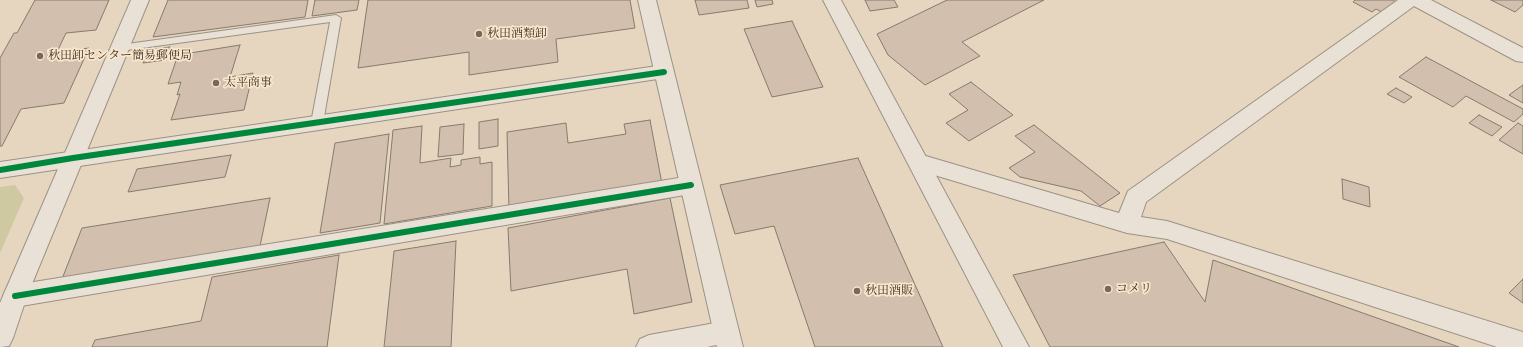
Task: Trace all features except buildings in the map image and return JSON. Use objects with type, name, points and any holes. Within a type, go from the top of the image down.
[{"type":"street","points":[[0,338],[15,296],[140,0]]},
{"type":"street","points":[[647,0],[728,339],[649,347]]},
{"type":"street","points":[[832,0],[1016,347]]},
{"type":"street","points":[[1127,224],[1136,197],[1410,0]]},
{"type":"street","points":[[1417,0],[1523,56]]},
{"type":"street","points":[[0,170],[73,158],[664,72]]},
{"type":"street","points":[[919,162],[1127,224],[1167,230],[1523,344]]},
{"type":"street","points":[[15,296],[691,186]]},
{"type":"lane","points":[[120,48],[336,18],[317,122]]},
{"type":"shaded area","points":[[15,185],[24,198],[0,253],[0,187]]},
{"type":"cycle path","points":[[0,170],[73,158],[664,72]]},
{"type":"cycle path","points":[[15,296],[691,185]]},
{"type":"place","name":"秋田酒類卸","points":[[479,34]]},
{"type":"place","name":"秋田卸センター簡易郵便局","points":[[40,56]]},
{"type":"place","name":"太平商事","points":[[216,83]]},
{"type":"place","name":"コメリ","points":[[1108,289]]},
{"type":"place","name":"秋田酒販","points":[[857,291]]}]
